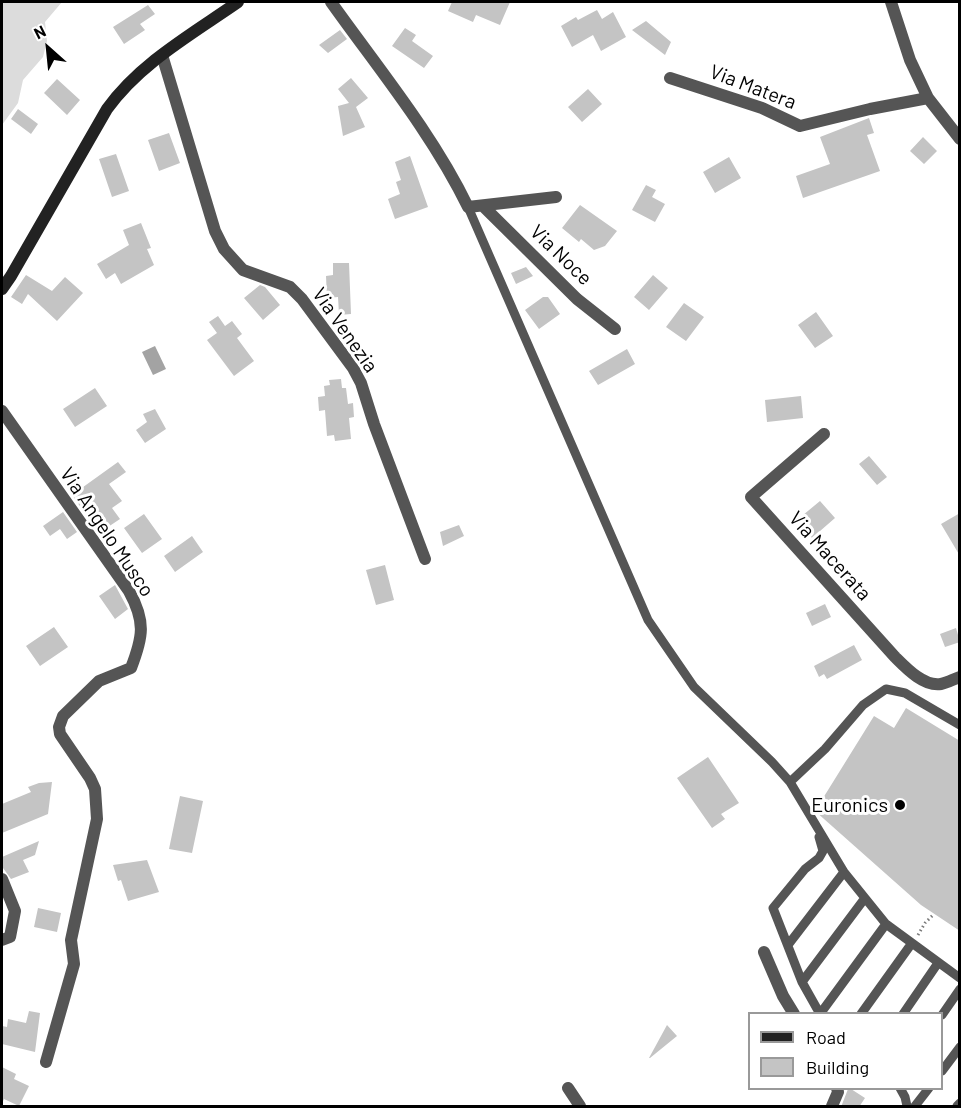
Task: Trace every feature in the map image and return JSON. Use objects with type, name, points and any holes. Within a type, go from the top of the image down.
[{"type":"main road","points":[[2,289],[107,109],[121,89],[162,55],[238,2]]},
{"type":"street","points":[[331,2],[433,145],[468,207],[556,197]]},
{"type":"street","points":[[891,2],[910,60],[928,98],[960,140]]},
{"type":"street","name":"Via Venezia","points":[[162,55],[215,231],[224,249],[243,270],[290,287],[302,299],[353,368],[361,383],[425,559]]},
{"type":"street","name":"Via Matera","points":[[670,78],[762,108],[800,126],[928,98]]},
{"type":"street","name":"Via Noce","points":[[483,206],[578,299],[615,329]]},
{"type":"street","name":"Via Angelo Musco","points":[[2,411],[129,591],[141,623],[140,644],[131,668],[99,681],[63,716],[59,727],[60,734],[95,789],[97,819],[70,940],[74,964],[46,1062]]},
{"type":"street","name":"Via Macerata","points":[[824,434],[751,497],[911,672],[940,685],[960,677]]},
{"type":"street","points":[[2,879],[15,911],[10,937],[2,940]]},
{"type":"street","points":[[764,952],[783,996],[793,1012]]},
{"type":"street","points":[[568,1088],[580,1107]]},
{"type":"street","points":[[832,1107],[837,1090]]},
{"type":"lane","points":[[468,207],[648,620],[694,687],[790,782],[844,872],[886,924],[960,978]]},
{"type":"lane","points":[[790,782],[825,749],[863,705],[886,689],[905,693],[960,725]]},
{"type":"lane","points":[[790,782],[822,844],[823,851],[773,908],[802,982],[819,1012]]},
{"type":"lane","points":[[788,945],[844,872]]},
{"type":"lane","points":[[802,982],[865,898]]},
{"type":"lane","points":[[821,1012],[886,924]]},
{"type":"lane","points":[[862,1012],[912,943]]},
{"type":"lane","points":[[904,1012],[938,963]]},
{"type":"lane","points":[[943,1014],[960,989]]},
{"type":"lane","points":[[943,1070],[960,1047]]},
{"type":"lane","points":[[901,1090],[907,1107]]},
{"type":"lane","points":[[915,1107],[928,1090]]},
{"type":"path","points":[[912,943],[934,914]]},
{"type":"shaded area","points":[[2,2],[62,2],[45,22],[47,41],[43,57],[23,80],[18,103],[2,125]]},
{"type":"shaded area","points":[[155,346],[166,369],[153,375],[142,352]]},
{"type":"building","points":[[452,2],[510,2],[500,25],[476,15],[473,22],[448,11]]},
{"type":"building","points":[[148,5],[155,14],[140,24],[145,30],[124,44],[113,27]]},
{"type":"building","points":[[597,10],[602,19],[613,12],[626,37],[601,51],[593,35],[572,47],[561,26],[576,17],[578,20]]},
{"type":"building","points":[[646,21],[671,42],[665,55],[632,30]]},
{"type":"building","points":[[405,28],[416,35],[412,41],[433,56],[424,68],[392,46]]},
{"type":"building","points":[[340,30],[347,39],[328,53],[319,45]]},
{"type":"building","points":[[351,78],[368,98],[356,107],[365,127],[343,136],[338,106],[349,103],[338,89]]},
{"type":"building","points":[[57,79],[80,100],[67,115],[44,93]]},
{"type":"building","points":[[588,89],[602,104],[582,122],[568,107]]},
{"type":"building","points":[[18,109],[38,124],[31,134],[11,119]]},
{"type":"building","points":[[869,118],[874,133],[867,135],[880,171],[803,198],[796,176],[830,164],[820,137]]},
{"type":"building","points":[[169,133],[180,163],[159,171],[148,140]]},
{"type":"building","points":[[923,137],[937,151],[924,164],[910,151]]},
{"type":"building","points":[[116,154],[129,191],[112,197],[99,159]]},
{"type":"building","points":[[410,156],[428,207],[395,219],[388,199],[400,194],[396,182],[401,180],[395,162]]},
{"type":"building","points":[[729,157],[741,178],[715,193],[703,172]]},
{"type":"building","points":[[646,185],[656,190],[652,197],[665,204],[655,222],[632,210]]},
{"type":"building","points":[[580,205],[617,231],[605,246],[594,250],[581,239],[579,242],[562,228]]},
{"type":"building","points":[[141,223],[151,248],[147,249],[154,265],[121,284],[115,273],[106,279],[97,264],[129,245],[123,230]]},
{"type":"building","points":[[333,263],[349,263],[351,314],[339,315],[338,297],[327,298],[326,276],[333,275]]},
{"type":"building","points":[[526,267],[533,276],[516,284],[511,273]]},
{"type":"building","points":[[26,275],[52,291],[65,277],[83,293],[57,321],[28,294],[22,304],[11,297]]},
{"type":"building","points":[[653,275],[668,288],[649,310],[634,297]]},
{"type":"building","points":[[260,285],[265,287],[280,305],[263,320],[244,298]]},
{"type":"building","points":[[543,297],[548,297],[560,314],[539,329],[525,310]]},
{"type":"building","points":[[684,303],[704,317],[686,341],[666,327]]},
{"type":"building","points":[[816,312],[833,336],[815,348],[798,325]]},
{"type":"building","points":[[218,316],[225,326],[232,321],[242,334],[237,338],[254,361],[234,376],[207,340],[217,333],[209,322]]},
{"type":"building","points":[[627,349],[635,364],[598,385],[589,371]]},
{"type":"building","points":[[341,379],[342,388],[346,388],[348,404],[353,403],[354,417],[349,418],[351,439],[335,441],[334,435],[327,436],[325,410],[319,411],[318,397],[325,396],[324,386],[330,385],[329,380]]},
{"type":"building","points":[[95,388],[107,406],[75,427],[63,409]]},
{"type":"building","points":[[801,396],[803,418],[767,422],[765,400]]},
{"type":"building","points":[[155,409],[166,429],[145,443],[136,430],[147,422],[143,414]]},
{"type":"building","points":[[869,456],[887,477],[877,485],[859,464]]},
{"type":"building","points":[[118,462],[126,472],[109,484],[122,501],[112,508],[120,519],[99,533],[72,495]]},
{"type":"building","points":[[820,501],[835,518],[812,538],[797,520]]},
{"type":"building","points":[[63,512],[77,532],[67,539],[60,529],[50,536],[43,526]]},
{"type":"building","points":[[960,513],[960,556],[941,524]]},
{"type":"building","points":[[144,514],[162,539],[142,553],[124,528]]},
{"type":"building","points":[[459,525],[464,536],[443,546],[440,532]]},
{"type":"building","points":[[192,536],[203,552],[175,572],[164,556]]},
{"type":"building","points":[[385,565],[394,600],[376,605],[366,570]]},
{"type":"building","points":[[115,585],[128,609],[115,619],[99,596]]},
{"type":"building","points":[[825,604],[831,617],[812,626],[806,613]]},
{"type":"building","points":[[54,627],[68,647],[40,666],[26,646]]},
{"type":"building","points":[[956,628],[960,642],[945,647],[940,634]]},
{"type":"building","points":[[854,645],[862,660],[827,679],[824,674],[819,677],[814,666]]},
{"type":"building","points":[[906,708],[960,741],[960,931],[921,905],[815,811],[874,716],[894,728]]},
{"type":"building","points":[[708,757],[739,803],[721,814],[725,819],[712,828],[677,778]]},
{"type":"building","points":[[52,782],[48,814],[2,833],[2,804],[31,792],[28,787]]},
{"type":"building","points":[[180,796],[203,801],[192,853],[169,849]]},
{"type":"building","points":[[39,841],[35,855],[23,860],[29,872],[11,879],[3,868],[2,857]]},
{"type":"building","points":[[147,860],[159,892],[128,901],[113,865]]},
{"type":"building","points":[[38,908],[61,913],[57,932],[34,927]]},
{"type":"building","points":[[29,1011],[40,1013],[35,1052],[2,1044],[2,1026],[7,1027],[8,1019],[26,1023]]},
{"type":"building","points":[[667,1025],[677,1036],[649,1058]]},
{"type":"building","points":[[2,1067],[16,1074],[14,1079],[29,1086],[19,1106],[4,1099],[2,1103]]},
{"type":"building","points":[[848,1090],[853,1090],[865,1098],[859,1107],[841,1107]]},
{"type":"place","name":"Euronics","points":[[900,805]]}]
